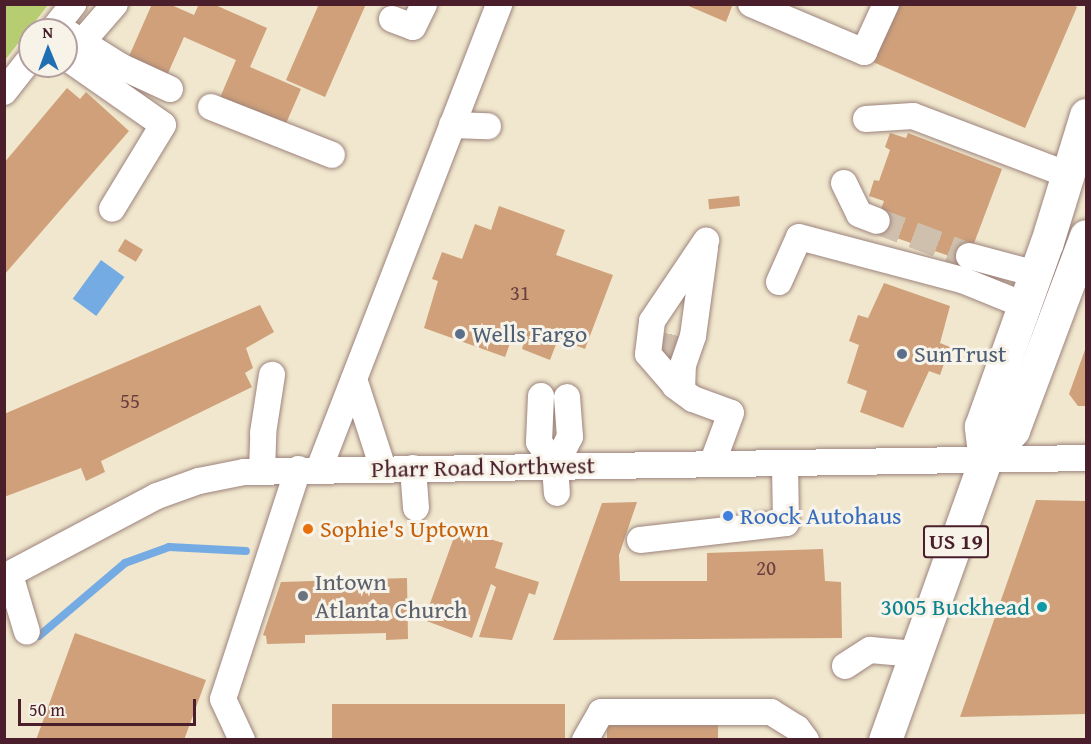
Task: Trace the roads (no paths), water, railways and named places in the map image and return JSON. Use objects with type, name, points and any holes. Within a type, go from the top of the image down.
[{"type":"highway","name":"US 19","points":[[985,461],[981,426],[1036,274],[1086,115]]},
{"type":"highway","name":"US 19","points":[[885,740],[985,461],[1013,430],[1078,279],[1086,236]]},
{"type":"street","points":[[78,27],[115,4]]},
{"type":"street","points":[[392,19],[413,27],[424,4]]},
{"type":"street","points":[[242,740],[223,699],[308,469],[354,379],[499,4]]},
{"type":"street","points":[[751,4],[864,52],[886,4]]},
{"type":"street","points":[[78,44],[170,89]]},
{"type":"street","points":[[78,49],[163,125],[112,209]]},
{"type":"street","points":[[4,92],[18,74]]},
{"type":"street","points":[[211,107],[332,155]]},
{"type":"street","points":[[866,119],[913,116],[1068,175]]},
{"type":"street","points":[[452,124],[488,126]]},
{"type":"street","points":[[844,183],[859,214],[877,221]]},
{"type":"street","points":[[779,282],[799,237],[962,280],[1024,305]]},
{"type":"street","points":[[678,330],[706,241],[656,356],[675,380],[731,413],[712,464]]},
{"type":"street","points":[[969,256],[1036,274]]},
{"type":"street","points":[[262,471],[263,433],[272,375]]},
{"type":"street","points":[[354,379],[383,468]]},
{"type":"street","points":[[541,396],[539,442],[555,466],[558,493]]},
{"type":"street","points":[[555,466],[570,437],[567,397]]},
{"type":"street","name":"Pharr Road Northwest","points":[[7,576],[157,496],[199,481],[262,471],[1086,458]]},
{"type":"street","points":[[640,540],[786,523],[785,463]]},
{"type":"street","points":[[413,468],[416,508]]},
{"type":"street","points":[[7,576],[27,632]]},
{"type":"street","points":[[845,666],[870,650],[916,654]]},
{"type":"street","points":[[578,739],[601,712],[771,712],[797,728],[806,740]]},
{"type":"water","points":[[101,260],[124,277],[96,316],[73,299]]},
{"type":"waterway","points":[[39,636],[125,563],[169,547],[246,551]]},
{"type":"tunnel","points":[[877,221],[969,256]]},
{"type":"tunnel","points":[[671,361],[678,331]]},
{"type":"place","name":"Wells Fargo","points":[[460,334]]},
{"type":"place","name":"SunTrust","points":[[902,354]]},
{"type":"place","name":"Roock Autohaus","points":[[728,516]]},
{"type":"place","name":"Sophie's Uptown","points":[[308,529]]},
{"type":"place","name":"Intown Atlanta Church","points":[[303,596]]},
{"type":"place","name":"3005 Buckhead","points":[[1042,607]]}]
